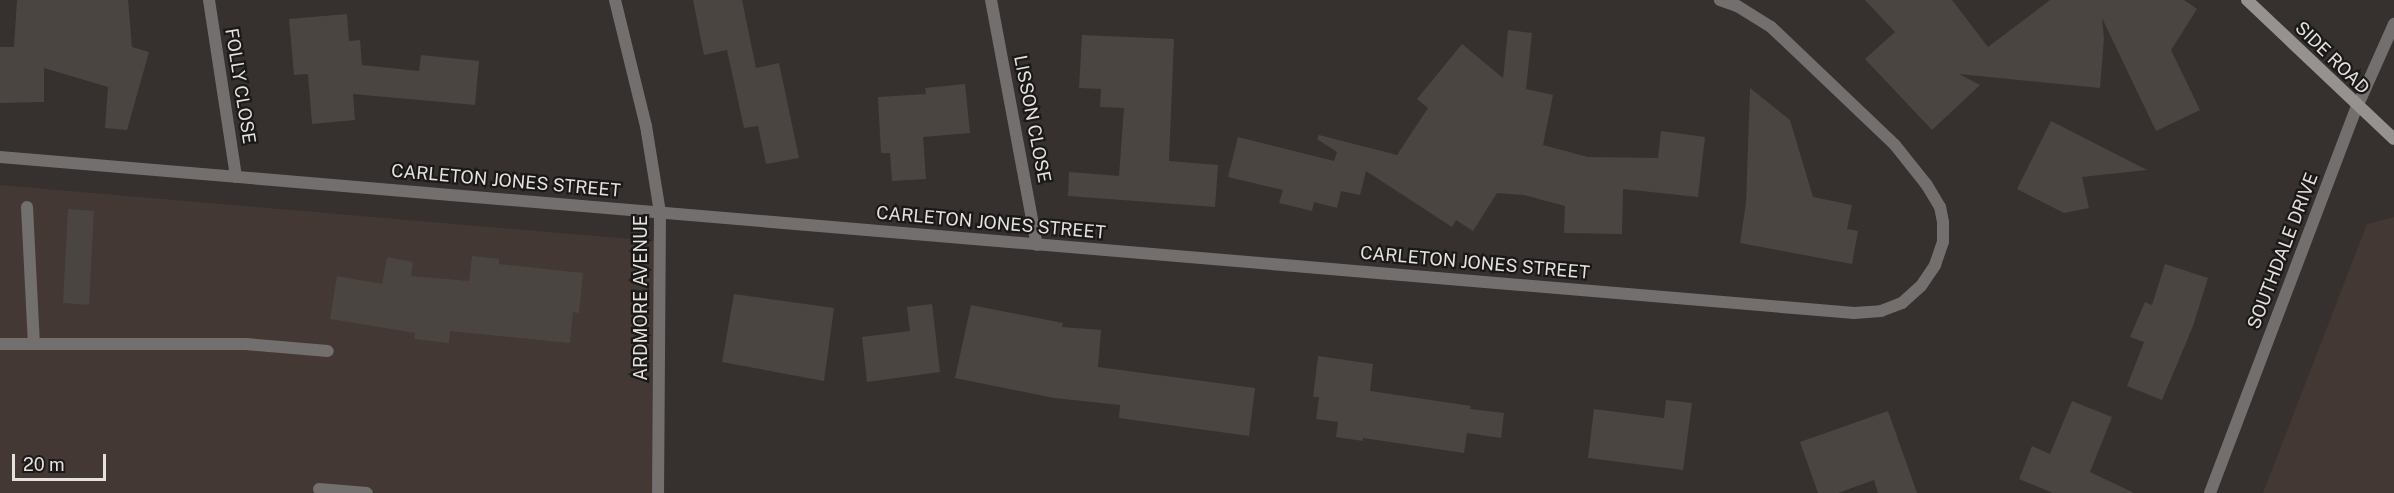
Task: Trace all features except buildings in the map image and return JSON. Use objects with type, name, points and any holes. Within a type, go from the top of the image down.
[{"type":"street","name":"FOLLY CLOSE","points":[[209,0],[236,177]]},
{"type":"street","name":"ARDMORE AVENUE","points":[[615,0],[650,147],[660,212],[658,493]]},
{"type":"street","name":"LISSON CLOSE","points":[[991,0],[1037,245]]},
{"type":"street","name":"CARLETON JONES STREET","points":[[0,157],[1854,313],[1881,312],[1902,303],[1921,286],[1935,265],[1943,242],[1940,207],[1926,184],[1895,145],[1771,27],[1737,6],[1720,0]]},
{"type":"street","name":"SIDE ROAD","points":[[2247,0],[2357,107],[2394,139]]},
{"type":"street","name":"SOUTHDALE DRIVE","points":[[2210,493],[2357,107],[2394,24]]},
{"type":"street","points":[[27,207],[34,344]]},
{"type":"street","points":[[0,344],[246,344],[328,351]]},
{"type":"street","points":[[320,489],[367,493]]},
{"type":"shaded area","points":[[0,185],[666,242],[652,493],[0,493]]},
{"type":"shaded area","points":[[2394,217],[2394,493],[2263,493],[2367,224]]}]
